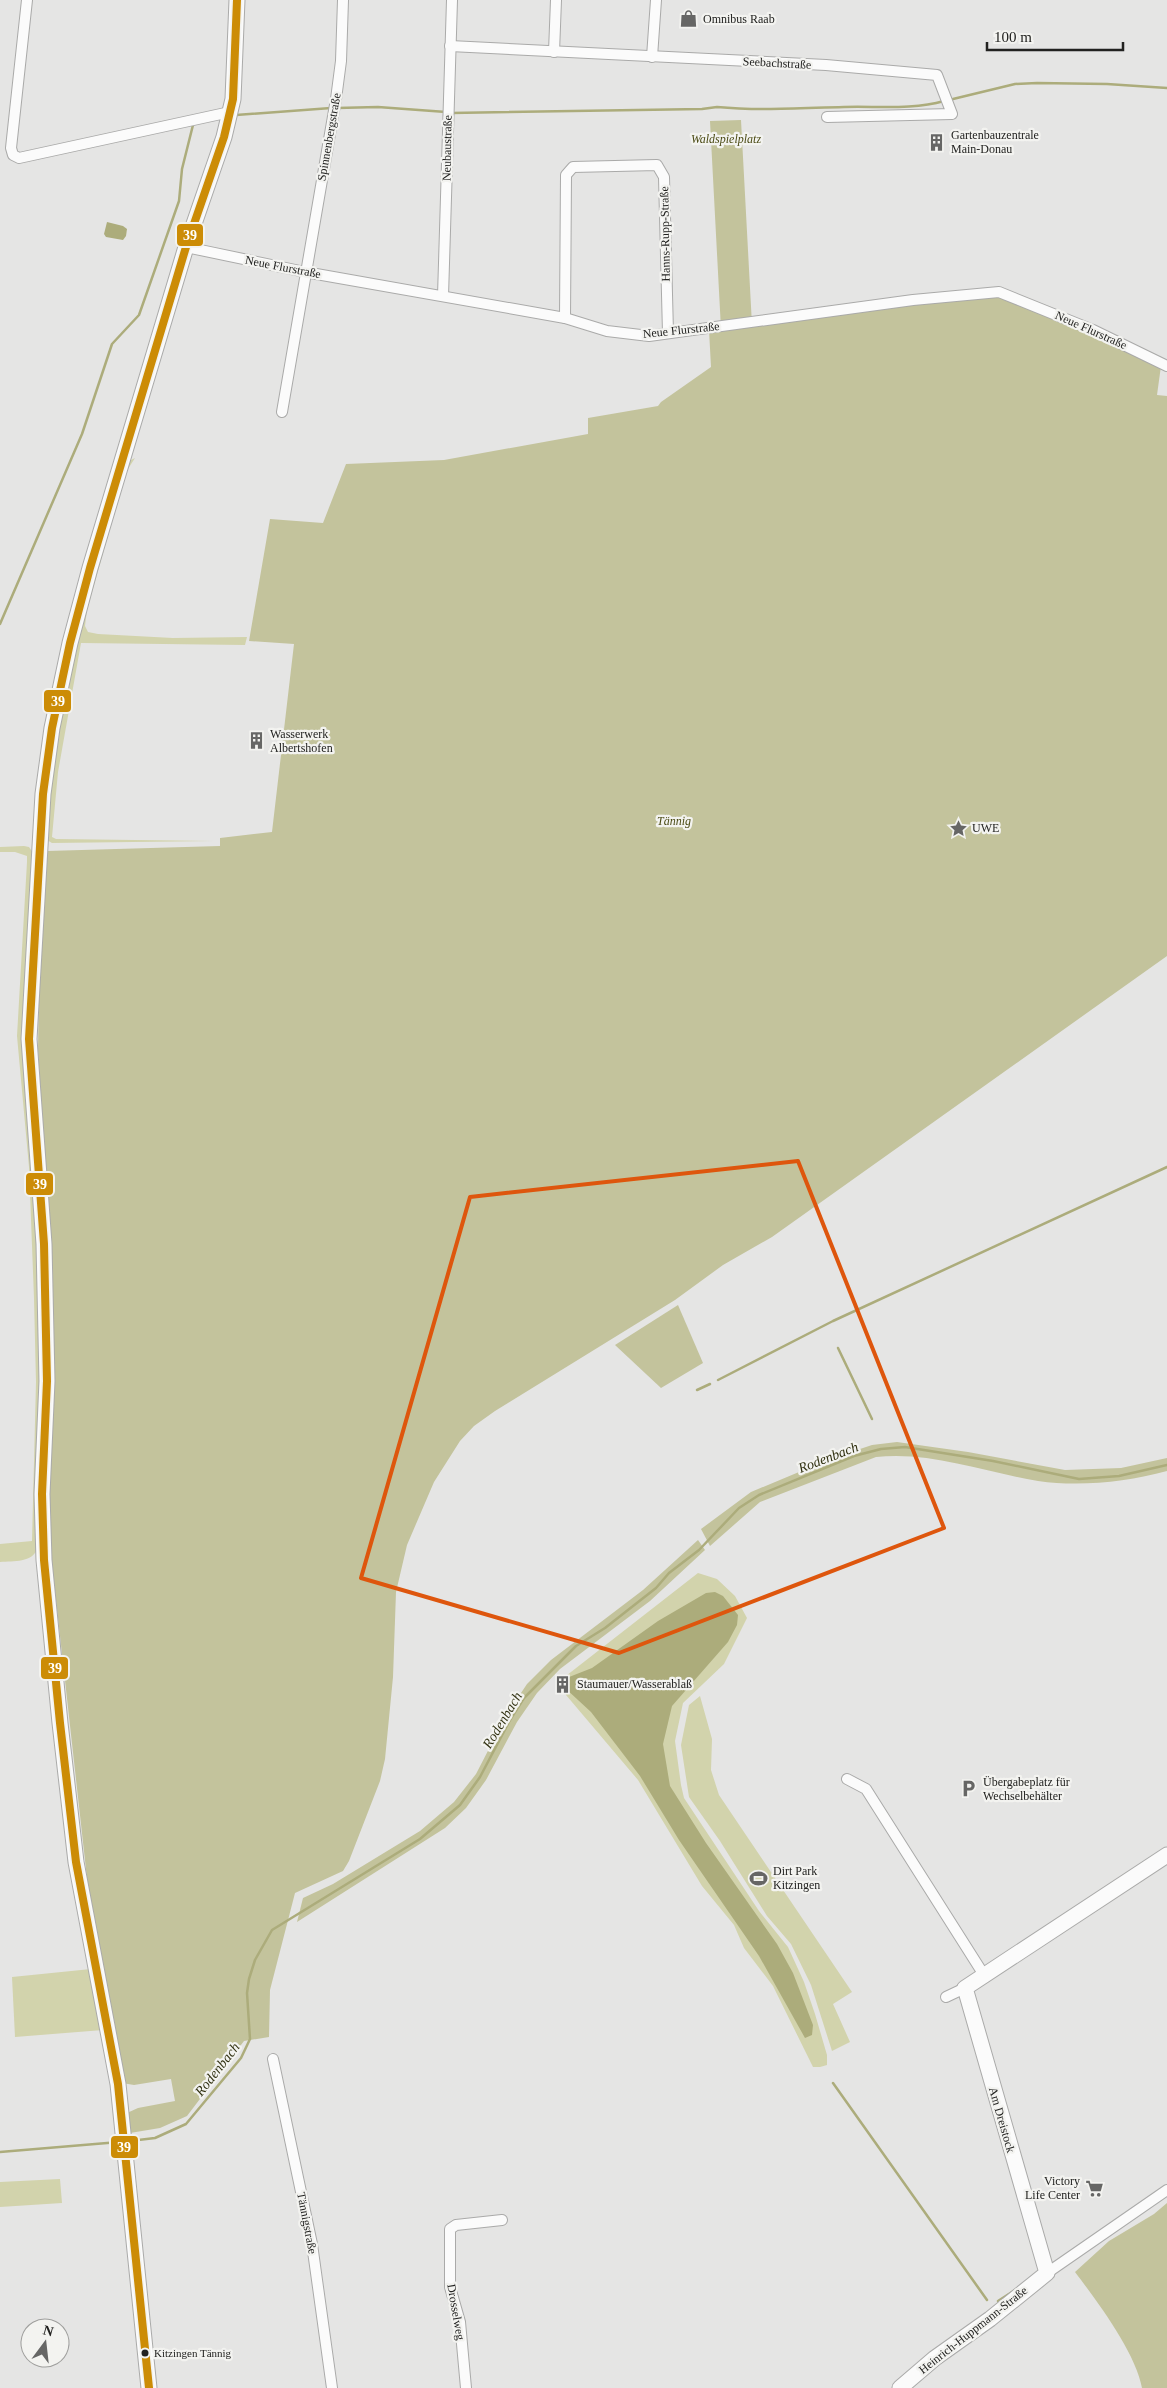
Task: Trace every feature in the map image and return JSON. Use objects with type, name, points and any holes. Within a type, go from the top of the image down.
[{"type":"street","points":[[27,0],[11,148],[13,155],[18,158],[230,112]]},
{"type":"street","points":[[149,2388],[118,2084],[78,1878],[44,1560],[42,1494],[47,1381],[44,1244],[29,1039],[39,845],[43,794],[52,728],[70,644],[90,568],[186,247],[224,137],[230,112],[237,0]]},
{"type":"street","name":"Spinnenbergstraße","points":[[282,412],[304,272],[336,99],[341,61],[343,0]]},
{"type":"street","name":"Neubaustraße","points":[[443,296],[452,0]]},
{"type":"street","points":[[554,52],[556,0]]},
{"type":"street","points":[[652,56],[656,0]]},
{"type":"street","name":"Seebachstraße","points":[[450,46],[826,65],[937,75],[952,114],[827,117]]},
{"type":"street","name":"Hanns-Rupp-Straße","points":[[565,318],[566,175],[573,167],[657,164],[664,177],[665,285],[668,334]]},
{"type":"street","name":"Neue Flurstraße","points":[[186,247],[304,272],[565,318],[607,331],[649,336],[914,300],[998,292],[1093,330],[1167,366]]},
{"type":"street","points":[[847,1780],[866,1790],[984,1976]]},
{"type":"street","points":[[946,1996],[965,1988],[984,1976],[1167,1855]]},
{"type":"street","name":"Am Dreistock","points":[[965,1988],[1046,2273]]},
{"type":"street","name":"Tännigstraße","points":[[273,2059],[312,2244],[332,2388]]},
{"type":"street","points":[[1046,2273],[1167,2190]]},
{"type":"street","name":"Drosselweg","points":[[466,2388],[460,2322],[450,2287],[450,2229],[456,2225],[502,2220]]},
{"type":"street","name":"Heinrich-Huppmann-Straße","points":[[900,2388],[935,2358],[990,2319],[1046,2273]]},
{"type":"highlighted area","points":[[798,1161],[944,1528],[619,1653],[361,1578],[470,1197]]},
{"type":"shaded area","points":[[107,222],[123,226],[127,229],[123,240],[106,237],[104,234]]},
{"type":"shaded area","points":[[135,458],[126,472],[87,610],[85,626],[88,632],[173,638],[247,637],[245,645],[81,643],[58,772],[52,837],[56,839],[214,841],[52,843],[47,840],[49,792],[63,696],[74,648],[101,553],[129,461]]},
{"type":"shaded area","points":[[0,847],[29,847],[35,856],[31,920],[43,1333],[38,1548],[27,1559],[0,1562],[0,1544],[32,1541],[36,1382],[34,1298],[29,1167],[17,1036],[27,856],[15,852],[0,852]]},
{"type":"shaded area","points":[[698,1573],[717,1579],[735,1596],[747,1618],[724,1664],[683,1703],[675,1741],[684,1798],[759,1911],[788,1947],[804,1982],[827,2055],[827,2065],[820,2067],[813,2067],[773,1986],[744,1948],[734,1925],[702,1886],[638,1780],[566,1695],[562,1679]]},
{"type":"shaded area","points":[[715,1592],[723,1596],[738,1615],[737,1625],[728,1642],[672,1706],[663,1744],[670,1786],[706,1843],[777,1944],[793,1973],[813,2025],[812,2035],[805,2038],[759,1956],[679,1840],[640,1776],[591,1712],[565,1688],[564,1679],[592,1668],[658,1621],[706,1593]]},
{"type":"shaded area","name":"Dirt Park Kitzingen","points":[[700,1696],[712,1739],[711,1770],[719,1795],[852,1992],[833,2004],[850,2042],[832,2051],[811,1985],[791,1944],[767,1916],[720,1841],[689,1797],[681,1745],[689,1705]]},
{"type":"shaded area","points":[[91,1969],[103,2030],[15,2037],[12,1977]]},
{"type":"shaded area","points":[[60,2179],[62,2203],[0,2207],[0,2182]]},
{"type":"green space","name":"Tännig","points":[[741,120],[752,325],[913,303],[999,295],[1009,297],[1161,366],[1157,395],[1167,396],[1167,956],[772,1237],[723,1265],[675,1300],[495,1411],[474,1426],[460,1441],[434,1482],[407,1545],[396,1592],[393,1677],[385,1759],[380,1781],[349,1861],[343,1871],[295,1893],[270,1990],[269,2037],[244,2041],[187,2116],[160,2128],[130,2133],[127,2113],[138,2108],[175,2101],[171,2079],[134,2085],[122,2083],[87,1878],[50,1546],[46,1178],[38,1050],[39,983],[47,851],[220,846],[220,838],[272,832],[294,644],[249,641],[270,519],[323,523],[346,464],[444,460],[588,434],[588,418],[658,406],[711,367],[709,330],[721,329],[710,121]]},
{"type":"green space","points":[[678,1305],[703,1363],[661,1388],[615,1345]]},
{"type":"green space","points":[[897,1442],[968,1452],[1065,1470],[1121,1468],[1167,1458],[1167,1471],[1119,1481],[1070,1484],[1038,1481],[957,1463],[917,1457],[876,1457],[760,1502],[710,1546],[701,1529],[751,1492],[830,1459],[872,1445]]},
{"type":"green space","points":[[698,1540],[705,1550],[650,1601],[560,1669],[537,1693],[517,1722],[486,1780],[466,1808],[445,1828],[297,1922],[303,1898],[333,1884],[420,1831],[454,1802],[476,1774],[507,1714],[527,1684],[551,1660],[643,1590]]},
{"type":"green space","points":[[1167,2203],[1167,2388],[1142,2388],[1132,2359],[1124,2344],[1075,2272],[1109,2241],[1154,2214]]},
{"type":"waterway","points":[[953,99],[1015,84],[1107,84],[1167,88]]},
{"type":"waterway","points":[[451,113],[702,109],[717,107],[765,109],[895,107],[920,106],[944,101]]},
{"type":"waterway","points":[[337,108],[378,107],[446,112]]},
{"type":"waterway","points":[[236,115],[331,108]]},
{"type":"waterway","points":[[0,624],[82,434],[112,344],[139,315],[179,201],[182,169],[193,125]]},
{"type":"waterway","points":[[718,1380],[833,1321],[1167,1167]]},
{"type":"waterway","points":[[838,1348],[872,1419]]},
{"type":"waterway","points":[[697,1390],[710,1384]]},
{"type":"waterway","name":"Rodenbach","points":[[130,2141],[155,2138],[186,2124],[241,2058],[250,2039],[247,1993],[249,1979],[255,1960],[272,1930],[420,1839],[460,1805],[480,1777],[510,1720],[524,1698],[576,1646],[605,1628],[656,1588],[669,1573],[699,1550],[739,1508],[759,1495],[854,1456],[881,1449],[905,1447],[993,1461],[1079,1479],[1119,1476],[1167,1465]]},
{"type":"waterway","points":[[833,2083],[987,2300]]},
{"type":"waterway","name":"Rodenbach","points":[[0,2152],[119,2142]]},
{"type":"waterway","points":[[998,2301],[1015,2290]]},
{"type":"transit line","name":"39","points":[[149,2388],[118,2084],[76,1862],[44,1560],[42,1494],[47,1381],[44,1244],[29,1039],[43,794],[52,728],[70,643],[90,568],[186,247],[224,137],[233,99],[237,0]]},
{"type":"place","name":"Omnibus Raab","points":[[689,19]]},
{"type":"place","name":"Gartenbauzentrale Main-Donau","points":[[937,142]]},
{"type":"place","name":"Wasserwerk Albertshofen","points":[[256,741]]},
{"type":"place","name":"UWE","points":[[958,828]]},
{"type":"place","name":"Staumauer/Wasserablaß","points":[[563,1684]]},
{"type":"place","name":"Übergabeplatz für Wechselbehälter","points":[[969,1789]]},
{"type":"place","name":"Dirt Park Kitzingen","points":[[759,1878]]},
{"type":"place","name":"Victory Life Center","points":[[1094,2188]]},
{"type":"place","name":"Kitzingen Tännig","points":[[145,2353]]},
{"type":"park label","name":"Waldspielplatz","points":[[726,139]]}]
